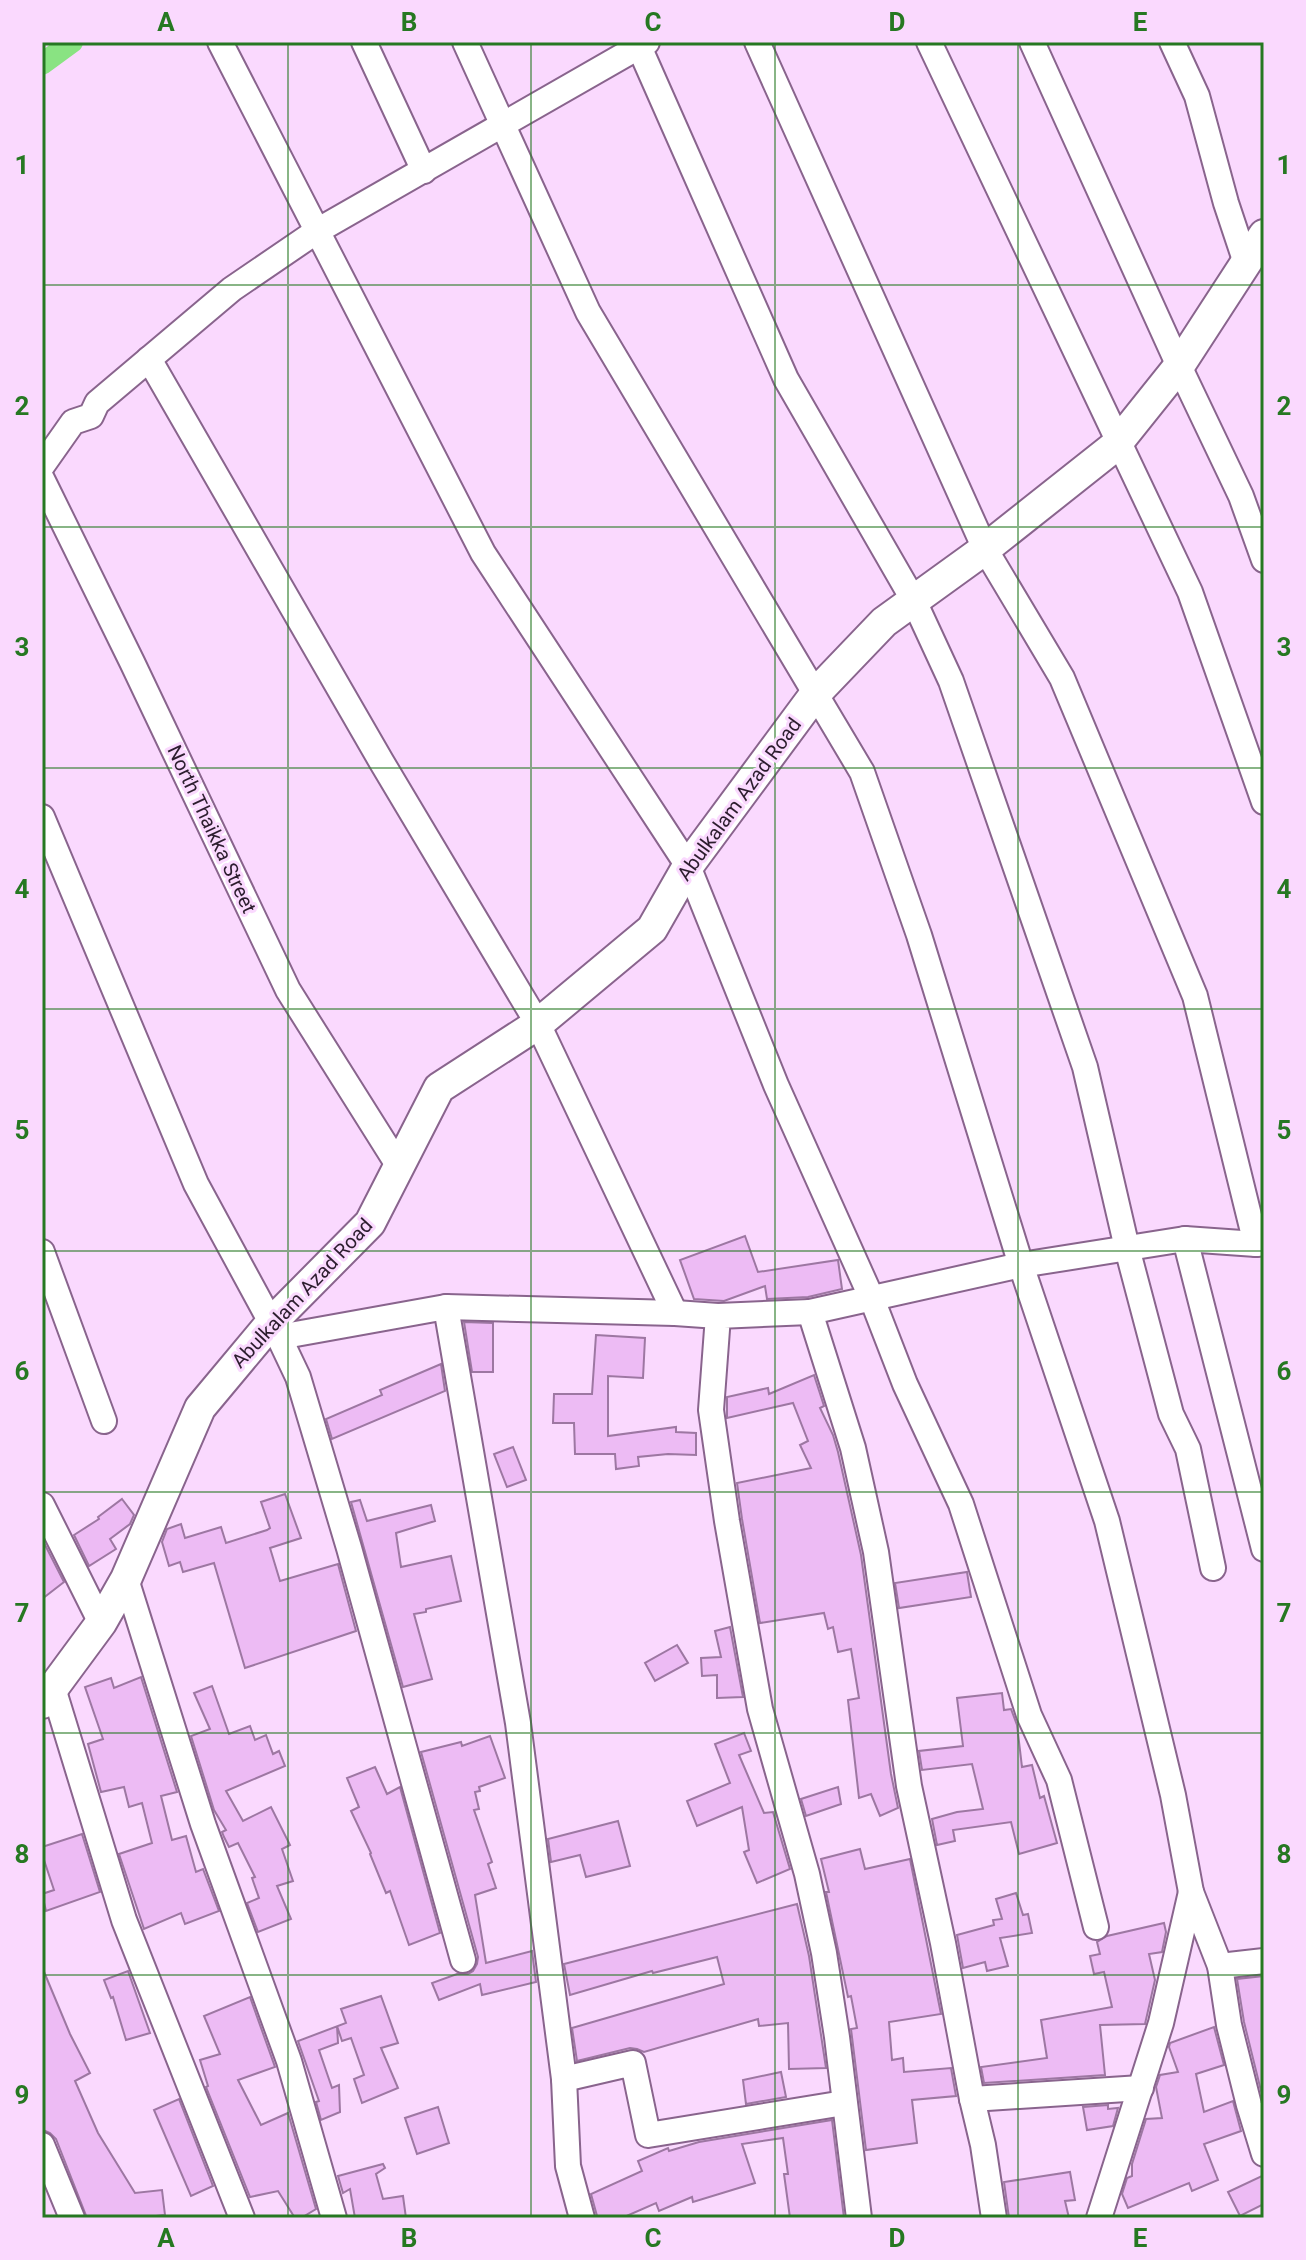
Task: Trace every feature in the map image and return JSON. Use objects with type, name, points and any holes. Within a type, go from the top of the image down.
[{"type":"main road","name":"Abulkalam Azad Road","points":[[48,1695],[101,1623],[126,1579],[200,1408],[275,1330],[370,1223],[439,1088],[538,1024],[652,929],[688,866],[816,693],[884,622],[985,549],[1119,442],[1179,366],[1264,235]]},
{"type":"street","points":[[220,42],[483,553],[688,866],[776,1085],[872,1299],[905,1384],[961,1504],[1029,1715],[1059,1780],[1096,1927]]},
{"type":"street","points":[[364,42],[424,171]]},
{"type":"street","points":[[465,42],[588,312],[862,772],[919,935],[1021,1265],[1107,1521],[1173,1795],[1191,1892],[1220,1966],[1229,2025],[1264,2154]]},
{"type":"street","points":[[275,1330],[446,1307],[718,1316],[810,1312],[1021,1265],[1185,1239],[1260,1243],[1195,996],[1062,678],[985,549],[757,42]]},
{"type":"street","points":[[929,42],[1190,592],[1264,802]]},
{"type":"street","points":[[1032,42],[1241,496],[1264,560]]},
{"type":"street","points":[[1172,42],[1197,96],[1246,263]]},
{"type":"street","points":[[42,466],[73,422],[91,416],[97,403],[232,289],[317,231],[641,43],[786,379],[914,601],[951,681],[1085,1067],[1127,1248],[1171,1414],[1188,1449],[1213,1568]]},
{"type":"street","points":[[149,359],[381,761],[538,1024],[675,1313]]},
{"type":"street","name":"North Thaikka Street","points":[[42,479],[288,990],[400,1168]]},
{"type":"street","points":[[42,817],[196,1184],[298,1377],[349,1548],[463,1960]]},
{"type":"street","points":[[1185,1239],[1264,1549]]},
{"type":"street","points":[[42,1252],[104,1421]]},
{"type":"street","points":[[446,1307],[518,1723],[564,2079],[568,2166],[582,2218]]},
{"type":"street","points":[[810,1312],[853,1448],[876,1552],[909,1786],[983,2145],[994,2218]]},
{"type":"street","points":[[718,1316],[711,1410],[727,1521],[760,1709],[807,1874],[824,1953],[859,2218]]},
{"type":"street","points":[[42,1505],[101,1623]]},
{"type":"street","points":[[126,1579],[203,1824],[289,2061],[334,2218]]},
{"type":"street","points":[[48,1695],[124,1920],[242,2218]]},
{"type":"street","points":[[1099,2218],[1161,2023],[1191,1892]]},
{"type":"street","points":[[1220,1966],[1264,1961]]},
{"type":"street","points":[[564,2079],[633,2063],[648,2135],[844,2103]]},
{"type":"street","points":[[972,2099],[1141,2088]]},
{"type":"street","points":[[42,2145],[72,2218]]},
{"type":"building","points":[[745,1236],[758,1272],[838,1260],[842,1289],[808,1297],[767,1299],[765,1286],[724,1301],[694,1299],[680,1260]]},
{"type":"building","points":[[464,1322],[493,1323],[493,1372],[472,1372]]},
{"type":"building","points":[[596,1335],[645,1338],[643,1378],[608,1376],[608,1436],[676,1427],[676,1432],[696,1433],[696,1455],[638,1457],[639,1466],[616,1469],[615,1454],[575,1454],[574,1423],[553,1423],[554,1394],[592,1394]]},
{"type":"building","points":[[441,1364],[445,1391],[332,1439],[326,1419],[382,1395],[380,1390]]},
{"type":"building","points":[[814,1375],[824,1406],[820,1408],[838,1452],[861,1555],[898,1808],[880,1816],[871,1794],[859,1798],[848,1700],[859,1698],[851,1649],[838,1652],[833,1627],[828,1629],[824,1613],[760,1623],[742,1519],[737,1483],[811,1468],[800,1445],[808,1441],[793,1403],[727,1418],[727,1397],[768,1388],[769,1394]]},
{"type":"building","points":[[513,1447],[526,1480],[507,1487],[494,1454]]},
{"type":"building","points":[[285,1494],[301,1538],[270,1548],[280,1581],[338,1564],[356,1631],[245,1668],[214,1563],[183,1572],[180,1562],[169,1566],[162,1542],[167,1529],[181,1524],[185,1538],[221,1527],[226,1543],[267,1530],[270,1528],[261,1502]]},
{"type":"building","points":[[122,1499],[134,1515],[130,1524],[110,1539],[116,1549],[89,1566],[74,1535]]},
{"type":"building","points":[[360,1500],[367,1521],[431,1505],[435,1521],[396,1533],[401,1567],[451,1556],[461,1601],[414,1614],[432,1679],[403,1687],[351,1502]]},
{"type":"building","points":[[42,1539],[64,1582],[42,1599]]},
{"type":"building","points":[[967,1572],[971,1597],[899,1608],[895,1583]]},
{"type":"building","points":[[730,1627],[743,1697],[717,1698],[717,1675],[702,1676],[701,1658],[721,1657],[715,1631]]},
{"type":"building","points":[[677,1645],[688,1663],[655,1681],[645,1663]]},
{"type":"building","points":[[141,1677],[177,1792],[161,1796],[172,1840],[186,1836],[196,1872],[203,1869],[219,1911],[185,1924],[181,1913],[144,1929],[119,1854],[152,1843],[142,1803],[129,1807],[124,1787],[101,1792],[88,1744],[103,1739],[85,1687],[111,1678],[114,1688]]},
{"type":"building","points":[[212,1686],[229,1734],[250,1726],[255,1740],[266,1735],[273,1754],[279,1751],[285,1766],[226,1791],[243,1821],[271,1807],[290,1845],[282,1849],[293,1881],[277,1886],[291,1919],[258,1932],[247,1903],[259,1898],[252,1878],[255,1877],[238,1843],[229,1847],[224,1837],[222,1832],[226,1830],[214,1810],[191,1736],[210,1729],[194,1693]]},
{"type":"building","points":[[1002,1693],[1004,1710],[1011,1709],[1017,1725],[1022,1767],[1032,1765],[1040,1798],[1044,1796],[1057,1843],[1019,1854],[1011,1822],[953,1830],[955,1841],[937,1845],[932,1819],[983,1809],[972,1764],[922,1770],[919,1751],[963,1746],[957,1698]]},
{"type":"building","points":[[744,1733],[751,1751],[739,1755],[764,1813],[773,1812],[790,1869],[757,1883],[744,1852],[749,1850],[742,1807],[697,1826],[687,1801],[730,1783],[715,1744]]},
{"type":"building","points":[[490,1736],[505,1778],[479,1787],[480,1791],[475,1792],[479,1809],[474,1810],[492,1862],[488,1864],[496,1888],[475,1895],[486,1963],[532,1951],[536,1982],[482,1995],[480,1984],[439,2000],[432,1983],[457,1974],[468,1974],[473,1971],[478,1957],[421,1752],[461,1742],[462,1746]]},
{"type":"building","points":[[375,1767],[387,1794],[400,1787],[440,1933],[409,1945],[390,1891],[386,1893],[351,1811],[359,1807],[347,1778]]},
{"type":"building","points":[[838,1787],[841,1804],[806,1816],[801,1799]]},
{"type":"building","points":[[618,1821],[630,1866],[586,1877],[580,1855],[551,1862],[548,1839]]},
{"type":"building","points":[[82,1834],[100,1892],[46,1911],[42,1894],[54,1890],[42,1847]]},
{"type":"building","points":[[860,1849],[865,1869],[910,1859],[941,2014],[889,2022],[892,2060],[903,2058],[904,2072],[951,2068],[956,2096],[912,2100],[917,2143],[866,2150],[851,2029],[857,2028],[821,1859]]},
{"type":"building","points":[[1016,1893],[1023,1915],[1028,1914],[1032,1933],[1000,1938],[1008,1966],[987,1971],[985,1962],[963,1968],[957,1935],[994,1925],[993,1920],[1002,1919],[996,1899]]},
{"type":"building","points":[[797,1904],[809,1956],[826,2068],[789,2069],[788,2023],[759,2026],[758,2019],[644,2052],[630,2048],[577,2061],[572,2028],[724,1984],[717,1957],[652,1971],[570,1995],[564,1964]]},
{"type":"building","points":[[1164,1923],[1166,1932],[1162,1952],[1149,1954],[1155,1980],[1145,2024],[1100,2025],[1105,2075],[984,2083],[981,2067],[1047,2058],[1041,2020],[1112,2007],[1104,1972],[1094,1974],[1090,1956],[1100,1954],[1097,1942],[1107,1936]]},
{"type":"building","points":[[42,1967],[90,2073],[75,2081],[98,2133],[135,2193],[162,2190],[165,2215],[87,2218],[56,2139],[43,2130]]},
{"type":"building","points":[[128,1971],[150,2033],[126,2040],[113,1997],[104,1980]]},
{"type":"building","points":[[1264,1976],[1264,2103],[1237,1979]]},
{"type":"building","points":[[381,1996],[398,2043],[381,2048],[398,2088],[362,2103],[354,2079],[364,2075],[351,2038],[342,2041],[337,2026],[346,2023],[341,2009]]},
{"type":"building","points":[[250,1997],[275,2067],[238,2080],[261,2125],[288,2113],[316,2209],[301,2218],[295,2218],[278,2191],[250,2197],[206,2087],[200,2060],[220,2054],[204,2016]]},
{"type":"building","points":[[337,2026],[338,2043],[319,2050],[332,2088],[339,2085],[340,2112],[321,2120],[316,2102],[319,2101],[298,2041]]},
{"type":"building","points":[[1214,2027],[1224,2065],[1196,2074],[1204,2112],[1233,2101],[1241,2131],[1204,2144],[1218,2180],[1192,2191],[1189,2183],[1128,2208],[1122,2194],[1127,2178],[1132,2176],[1132,2164],[1146,2119],[1162,2118],[1156,2087],[1160,2075],[1178,2072],[1170,2043]]},
{"type":"building","points":[[781,2072],[786,2097],[746,2104],[743,2080]]},
{"type":"building","points":[[179,2099],[213,2186],[191,2196],[154,2110]]},
{"type":"building","points":[[1108,2105],[1108,2109],[1118,2108],[1113,2126],[1087,2130],[1083,2107]]},
{"type":"building","points":[[438,2107],[449,2143],[417,2154],[405,2118]]},
{"type":"building","points":[[832,2120],[844,2218],[790,2218],[783,2138],[742,2144],[755,2183],[693,2202],[692,2197],[659,2211],[656,2203],[622,2218],[597,2218],[591,2194],[642,2171],[638,2161],[668,2148],[669,2151],[699,2142]]},
{"type":"building","points":[[383,2164],[385,2168],[376,2174],[383,2199],[403,2196],[406,2218],[355,2218],[350,2189],[343,2193],[338,2176]]},
{"type":"building","points":[[1070,2172],[1075,2200],[1065,2201],[1069,2218],[1009,2218],[1004,2182]]},
{"type":"building","points":[[1264,2175],[1264,2204],[1240,2216],[1228,2192]]},
{"type":"waterway","points":[[42,64],[72,42]]}]
